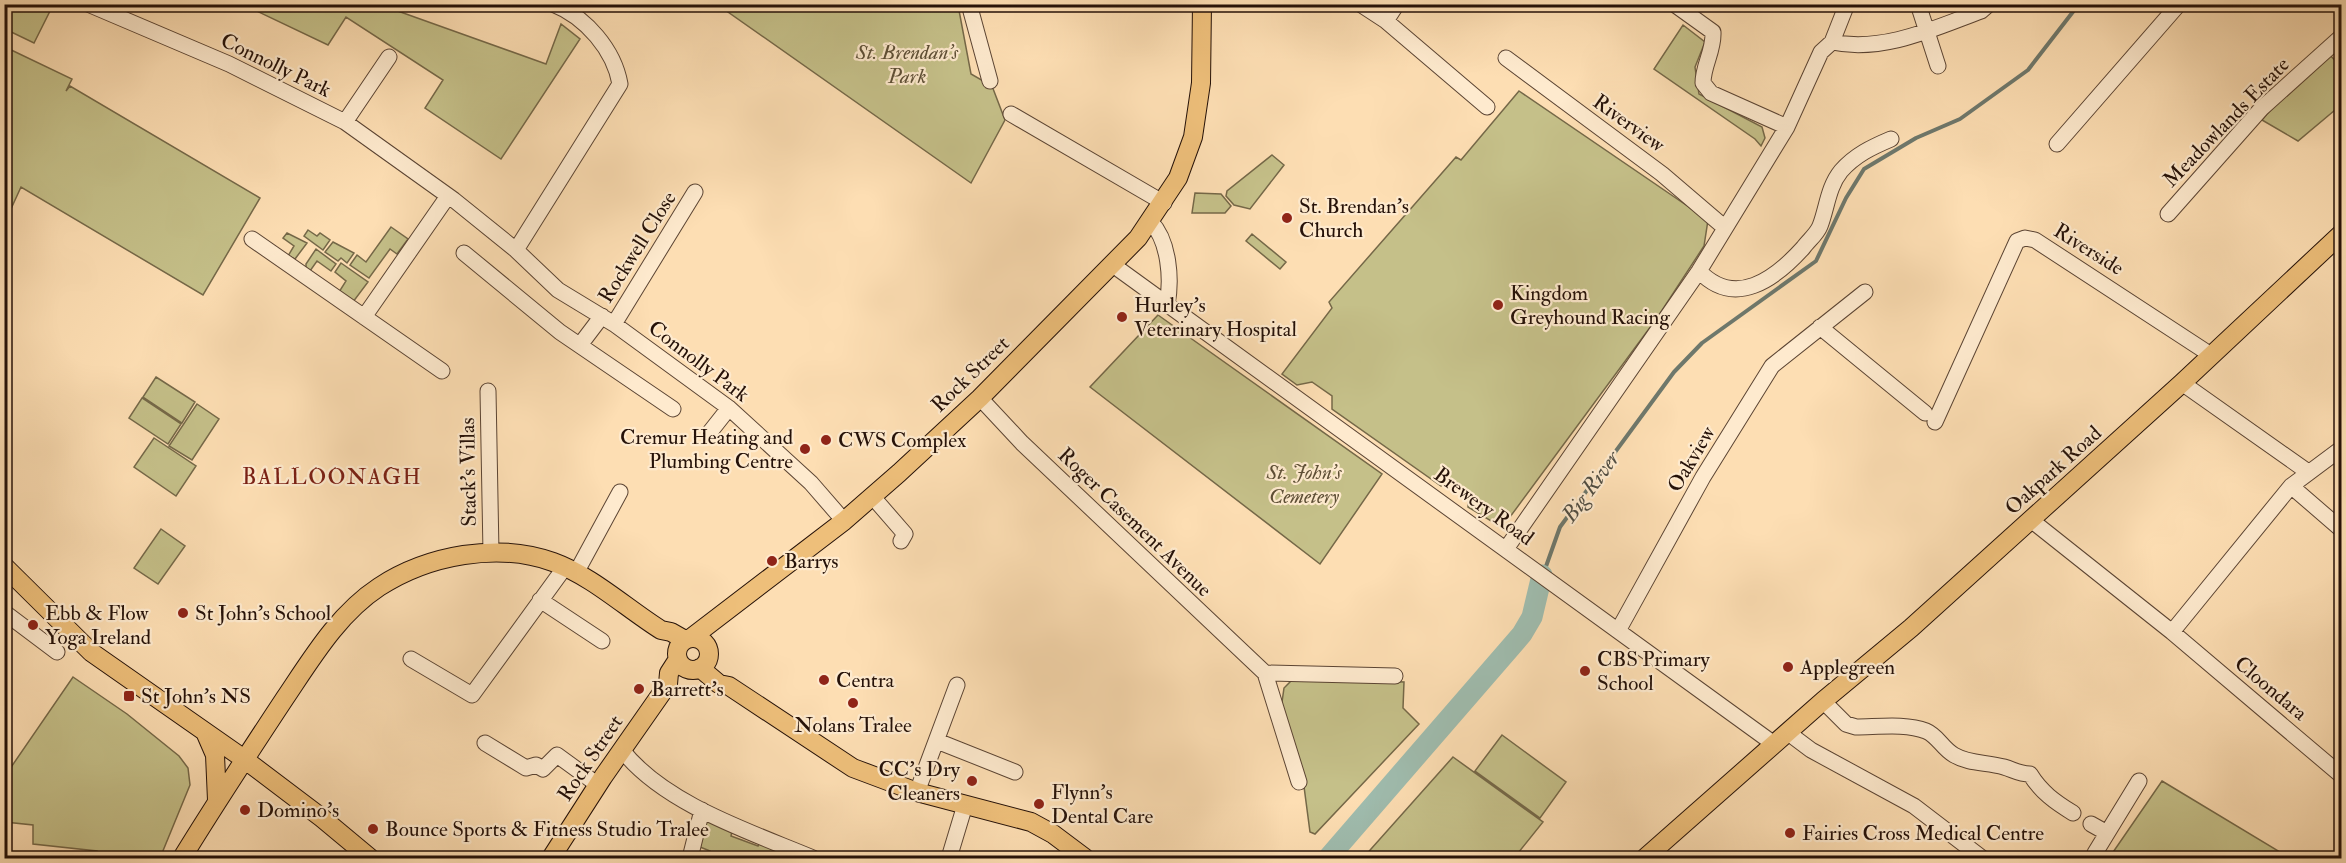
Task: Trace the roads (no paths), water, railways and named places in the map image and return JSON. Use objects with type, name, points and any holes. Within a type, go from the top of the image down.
[{"type":"main road","name":"Rock Street","points":[[551,858],[668,684],[669,673],[692,653],[704,626],[714,623],[741,598],[844,521],[872,496],[980,398],[1113,265],[1151,222],[1164,203],[1185,162],[1198,113],[1202,4]]},
{"type":"main road","name":"Oakpark Road","points":[[1645,858],[1780,738],[1911,628],[2182,383],[2342,233]]},
{"type":"main road","points":[[182,858],[244,759],[327,637],[353,609],[378,588],[400,575],[431,564],[491,553],[538,558],[570,570],[661,630],[725,676],[729,686],[853,768],[917,792],[1031,822],[1053,834],[1085,858]]},
{"type":"main road","points":[[6,572],[91,652],[244,759],[370,858]]},
{"type":"main road","points":[[205,732],[215,755],[218,801]]},
{"type":"street","name":"Connolly Park","points":[[88,4],[229,64],[345,122],[448,196],[516,250],[558,290],[608,320],[729,408],[811,483],[844,521]]},
{"type":"street","points":[[516,250],[620,84],[618,71],[584,21],[553,4]]},
{"type":"street","points":[[969,4],[990,81]]},
{"type":"street","points":[[1360,4],[1386,21],[1487,107]]},
{"type":"street","points":[[1386,21],[1397,4]]},
{"type":"street","points":[[1674,4],[1713,32],[1714,44],[1703,72],[1703,83],[1711,93],[1787,127]]},
{"type":"street","points":[[1506,549],[1699,271],[1787,127],[1821,52],[1833,42],[1847,4]]},
{"type":"street","points":[[1918,4],[1938,66]]},
{"type":"street","points":[[1833,42],[1851,46],[1873,45],[1927,31],[1982,11],[1989,4]]},
{"type":"street","points":[[2057,144],[2179,4]]},
{"type":"street","name":"Meadowlands Estate","points":[[2168,214],[2261,109],[2342,36]]},
{"type":"street","name":"Connolly Park","points":[[345,122],[389,57]]},
{"type":"street","name":"Riverview","points":[[1506,58],[1662,174],[1724,227]]},
{"type":"street","points":[[1011,114],[1164,203]]},
{"type":"street","points":[[1699,271],[1714,285],[1724,289],[1740,289],[1761,283],[1787,266],[1819,228],[1828,195],[1840,172],[1862,152],[1891,139]]},
{"type":"street","name":"Rockwell Close","points":[[580,345],[608,320],[695,192]]},
{"type":"street","points":[[364,317],[448,196]]},
{"type":"street","points":[[1151,222],[1163,237],[1166,248],[1167,305]]},
{"type":"street","name":"Riverside","points":[[1820,327],[1930,417],[2017,241],[2025,237],[2035,240],[2211,355]]},
{"type":"street","points":[[252,239],[442,371]]},
{"type":"street","points":[[464,253],[580,345],[673,409]]},
{"type":"street","name":"Brewery Road","points":[[1113,265],[1506,549],[1780,738]]},
{"type":"street","name":"Oakview","points":[[1619,629],[1703,477],[1772,366],[1865,291]]},
{"type":"street","points":[[2182,383],[2308,472]]},
{"type":"street","name":"Stack's Villas","points":[[488,391],[491,553]]},
{"type":"street","name":"Roger Casement Avenue","points":[[980,398],[1022,444],[1266,673],[1299,782]]},
{"type":"street","points":[[710,432],[729,408]]},
{"type":"street","points":[[2172,632],[2290,486],[2342,448]]},
{"type":"street","points":[[2290,486],[2342,530]]},
{"type":"street","points":[[411,660],[472,695],[540,600],[570,570],[620,492]]},
{"type":"street","points":[[872,496],[905,534],[901,541]]},
{"type":"street","name":"Cloondara","points":[[2031,520],[2172,632],[2342,776]]},
{"type":"street","points":[[540,600],[602,641]]},
{"type":"street","points":[[4,612],[57,652]]},
{"type":"street","points":[[1266,673],[1395,676]]},
{"type":"street","points":[[917,792],[938,741],[957,685]]},
{"type":"street","points":[[1823,701],[1846,724],[1856,727],[1923,730],[1934,735],[1953,755],[1966,760],[2006,767],[2019,774],[2030,774],[2037,786],[2052,800],[2073,813]]},
{"type":"street","points":[[1780,738],[1811,750],[1914,806],[1982,858]]},
{"type":"street","points":[[938,741],[1015,772]]},
{"type":"street","points":[[485,743],[526,768],[536,765],[543,769],[557,755],[598,785]]},
{"type":"street","points":[[622,750],[645,774],[702,810],[813,858]]},
{"type":"street","points":[[2095,853],[2139,781]]},
{"type":"street","points":[[950,858],[965,805]]},
{"type":"street","points":[[690,858],[702,810]]},
{"type":"street","points":[[2091,824],[2107,833]]},
{"type":"waterway","name":"Big River","points":[[1544,572],[1560,527],[1674,372],[1702,343],[1816,261],[1846,198],[1864,169],[1916,138],[1960,119],[2028,70],[2079,4]]},
{"type":"waterway","name":"Big River","points":[[1328,858],[1522,634],[1532,617],[1542,575]]},
{"type":"place","name":"St. Brendan's Church","points":[[1287,218]]},
{"type":"place","name":"Kingdom Greyhound Racing","points":[[1498,305]]},
{"type":"place","name":"Hurley's Veterinary Hospital","points":[[1122,317]]},
{"type":"place","name":"CWS Complex","points":[[826,440]]},
{"type":"place","name":"Cremur Heating and Plumbing Centre","points":[[805,449]]},
{"type":"place","name":"Barrys","points":[[772,561]]},
{"type":"place","name":"St John's School","points":[[183,613]]},
{"type":"place","name":"Ebb & Flow Yoga Ireland","points":[[33,625]]},
{"type":"place","name":"Applegreen","points":[[1788,667]]},
{"type":"place","name":"CBS Primary School","points":[[1585,671]]},
{"type":"place","name":"Centra","points":[[824,680]]},
{"type":"place","name":"Barrett's","points":[[639,689]]},
{"type":"place","name":"St John's NS","points":[[129,696]]},
{"type":"place","name":"Nolans Tralee","points":[[853,703]]},
{"type":"place","name":"CC's Dry Cleaners","points":[[972,781]]},
{"type":"place","name":"Flynn's Dental Care","points":[[1039,804]]},
{"type":"place","name":"Domino's","points":[[245,810]]},
{"type":"place","name":"Bounce Sports & Fitness Studio Tralee","points":[[373,829]]},
{"type":"place","name":"Fairies Cross Medical Centre","points":[[1790,833]]},
{"type":"district","name":"BALLOONAGH","points":[[332,476]]},
{"type":"park label","name":"St. Brendan's Park","points":[[907,64]]},
{"type":"park label","name":"St. John's Cemetery","points":[[1304,484]]}]
